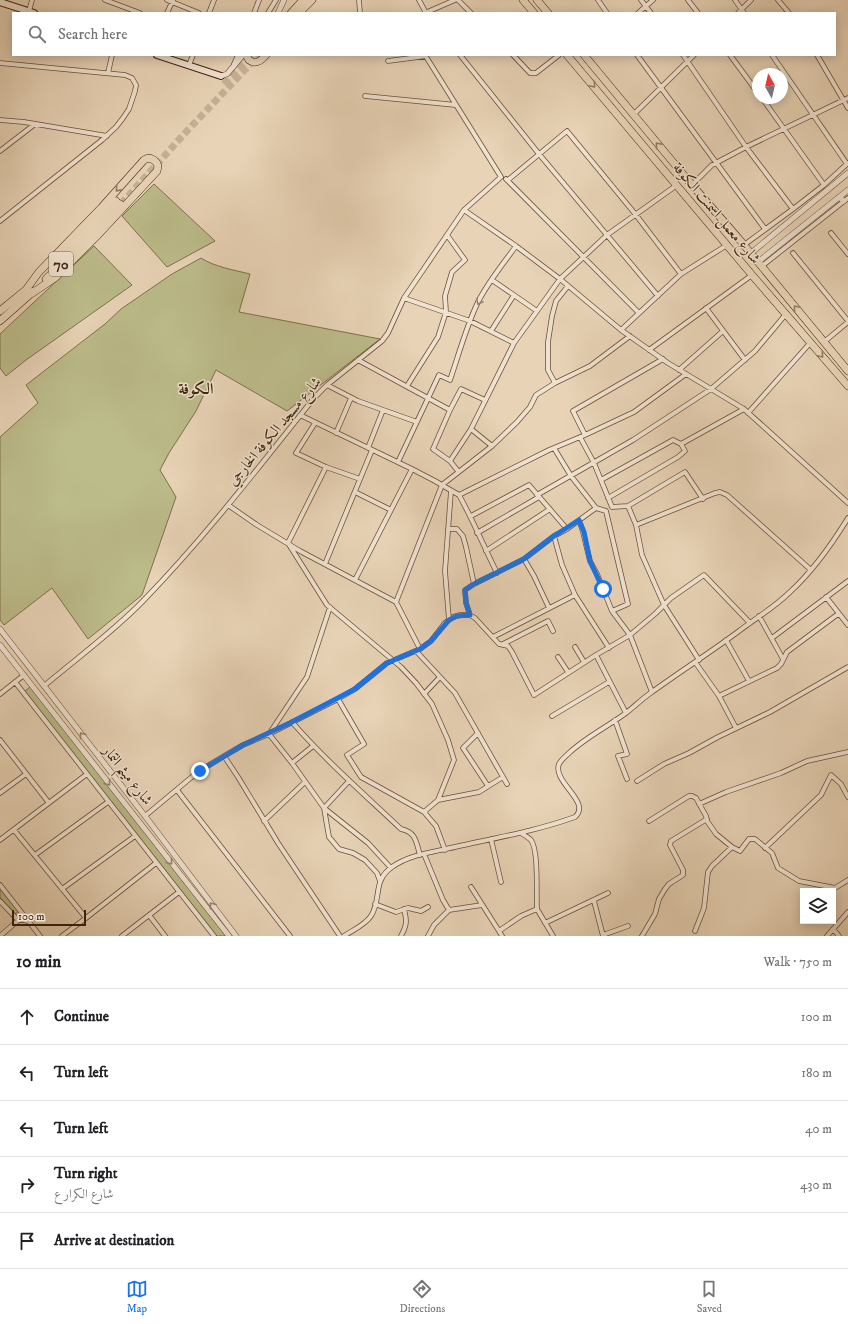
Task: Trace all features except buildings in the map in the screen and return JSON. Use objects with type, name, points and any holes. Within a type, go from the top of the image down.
[{"type":"main road","points":[[290,12],[298,0]]},
{"type":"main road","points":[[290,12],[304,0]]},
{"type":"main road","points":[[304,12],[312,0]]},
{"type":"main road","points":[[304,12],[316,0]]},
{"type":"main road","points":[[523,0],[533,12]]},
{"type":"main road","points":[[537,0],[547,12]]},
{"type":"main road","points":[[0,2],[32,12]]},
{"type":"main road","points":[[160,56],[221,76]]},
{"type":"main road","points":[[247,56],[249,60],[255,63],[261,61],[265,56]]},
{"type":"main road","name":"شارع معمل اسمنت الكوفة","points":[[569,56],[757,281],[848,386]]},
{"type":"main road","points":[[574,63],[579,57],[586,56]]},
{"type":"main road","name":"شارع معمل اسمنت الكوفة","points":[[586,56],[633,115],[767,272],[848,371]]},
{"type":"main road","points":[[151,158],[156,162],[158,166],[157,171],[96,237],[56,277],[28,292],[39,272],[101,208],[144,160],[151,158]]},
{"type":"main road","name":"70","points":[[0,321],[118,202]]},
{"type":"main road","points":[[757,281],[764,279],[767,272]]},
{"type":"main road","points":[[771,297],[775,290],[781,289]]},
{"type":"main road","name":"70","points":[[0,311],[28,292]]},
{"type":"street","points":[[32,0],[32,12]]},
{"type":"street","points":[[105,0],[137,12]]},
{"type":"street","points":[[167,0],[197,12]]},
{"type":"street","points":[[209,12],[214,0]]},
{"type":"street","points":[[254,12],[259,0]]},
{"type":"street","points":[[269,12],[276,0]]},
{"type":"street","points":[[278,12],[284,0]]},
{"type":"street","points":[[359,0],[360,12]]},
{"type":"street","points":[[419,0],[425,12]]},
{"type":"street","points":[[428,12],[455,0]]},
{"type":"street","points":[[458,0],[470,12]]},
{"type":"street","points":[[598,0],[606,12]]},
{"type":"street","points":[[641,0],[650,12]]},
{"type":"street","points":[[639,12],[653,0]]},
{"type":"street","points":[[688,0],[697,12]]},
{"type":"street","points":[[735,0],[743,11],[751,0]]},
{"type":"street","points":[[778,0],[788,12]]},
{"type":"street","points":[[167,12],[172,1]]},
{"type":"street","points":[[108,73],[112,56]]},
{"type":"street","points":[[189,65],[193,56]]},
{"type":"street","points":[[234,65],[238,56]]},
{"type":"street","points":[[221,76],[227,74],[242,56]]},
{"type":"street","points":[[388,61],[425,56],[502,177],[508,180],[582,257],[639,313]]},
{"type":"street","points":[[461,56],[539,154],[658,296]]},
{"type":"street","points":[[514,56],[530,73],[533,74],[558,56]]},
{"type":"street","points":[[638,56],[766,229]]},
{"type":"street","points":[[684,56],[746,147],[793,209]]},
{"type":"street","points":[[633,115],[693,56]]},
{"type":"street","points":[[731,56],[752,85]]},
{"type":"street","points":[[744,245],[793,209],[847,164],[773,56]]},
{"type":"street","points":[[818,56],[848,108]]},
{"type":"street","points":[[0,63],[125,75],[130,76],[134,80],[136,87],[129,109],[107,136],[0,220]]},
{"type":"street","points":[[365,96],[456,105]]},
{"type":"street","points":[[692,185],[712,165],[848,98]]},
{"type":"street","points":[[766,104],[824,184],[830,188]]},
{"type":"street","points":[[0,120],[35,124],[107,136]]},
{"type":"street","points":[[0,151],[35,124]]},
{"type":"street","points":[[508,180],[567,131],[636,215],[681,274]]},
{"type":"street","points":[[751,253],[848,173]]},
{"type":"street","name":"شارع مسجد الكوفة الخارجي","points":[[44,686],[124,619],[143,601],[181,560],[228,505],[314,398],[327,385],[382,341],[388,333],[404,298],[464,210],[502,177]]},
{"type":"street","points":[[450,461],[471,429],[514,343],[560,279],[607,235],[677,185]]},
{"type":"street","points":[[760,264],[769,253],[848,190]]},
{"type":"street","points":[[839,197],[846,200]]},
{"type":"street","points":[[760,264],[846,200]]},
{"type":"street","points":[[464,210],[560,279],[621,330],[649,350],[744,409],[848,503]]},
{"type":"street","points":[[831,233],[848,254]]},
{"type":"street","points":[[407,386],[438,337],[446,312],[445,296],[452,272],[465,260],[447,235]]},
{"type":"street","points":[[621,330],[681,274],[728,245]]},
{"type":"street","points":[[761,245],[769,253]]},
{"type":"street","points":[[398,462],[439,375],[450,380],[470,321],[479,301],[516,246]]},
{"type":"street","points":[[793,253],[848,321],[824,342]]},
{"type":"street","points":[[649,350],[752,275]]},
{"type":"street","points":[[492,280],[537,311]]},
{"type":"street","points":[[555,383],[548,370],[548,342],[556,301],[568,286]]},
{"type":"street","points":[[491,331],[514,295]]},
{"type":"street","points":[[404,298],[470,321],[514,343]]},
{"type":"street","points":[[706,308],[745,360]]},
{"type":"street","points":[[478,533],[571,476],[594,464],[711,389],[755,351],[786,314]]},
{"type":"street","points":[[680,370],[723,331]]},
{"type":"street","points":[[396,602],[442,485],[492,446],[517,422],[530,407],[536,396],[555,383],[590,366],[630,336]]},
{"type":"street","points":[[748,413],[811,342]]},
{"type":"street","points":[[612,507],[573,411],[663,359]]},
{"type":"street","points":[[358,360],[450,410]]},
{"type":"street","points":[[458,495],[554,448],[634,412],[686,374]]},
{"type":"street","points":[[327,385],[351,398],[416,422]]},
{"type":"street","points":[[458,472],[450,461],[433,449],[461,389],[485,400]]},
{"type":"street","points":[[336,433],[351,398]]},
{"type":"street","points":[[682,444],[744,409]]},
{"type":"street","points":[[368,448],[383,410]]},
{"type":"street","points":[[300,416],[398,462],[458,495],[471,516],[497,573]]},
{"type":"street","points":[[315,423],[296,453],[326,467],[360,479]]},
{"type":"street","points":[[471,429],[492,446]]},
{"type":"street","points":[[601,480],[673,440],[682,444],[685,451],[678,457],[608,498]]},
{"type":"street","points":[[554,448],[571,476],[596,508],[606,511]]},
{"type":"street","points":[[325,564],[372,450]]},
{"type":"street","points":[[288,543],[326,467]]},
{"type":"street","points":[[355,580],[412,469]]},
{"type":"street","points":[[606,511],[612,507],[628,506],[685,472],[703,499]]},
{"type":"street","points":[[471,516],[529,485],[567,529]]},
{"type":"street","points":[[449,620],[446,571],[451,491]]},
{"type":"street","points":[[355,492],[391,510]]},
{"type":"street","points":[[636,525],[720,492],[727,496],[811,570]]},
{"type":"street","points":[[228,505],[288,543],[396,602],[418,650],[455,693],[507,784]]},
{"type":"street","points":[[628,506],[636,525],[642,555],[664,605],[719,696],[736,728]]},
{"type":"street","points":[[470,615],[466,603],[465,590],[524,559],[554,536],[567,529],[596,508]]},
{"type":"street","points":[[486,551],[550,509]]},
{"type":"street","points":[[606,511],[628,604],[612,611]]},
{"type":"street","points":[[344,936],[366,921],[371,915],[376,904],[380,881],[383,875],[404,860],[520,833],[578,815],[580,806],[560,776],[558,768],[561,761],[580,744],[626,713],[652,692],[786,596],[811,570],[837,536],[848,518]]},
{"type":"street","points":[[579,520],[584,532],[590,561],[612,611],[630,635],[652,692]]},
{"type":"street","points":[[448,529],[457,529],[463,536],[474,584]]},
{"type":"street","points":[[554,536],[562,565],[575,595],[610,648]]},
{"type":"street","points":[[288,543],[327,605],[406,672],[432,704],[446,734],[454,760],[438,800],[424,812]]},
{"type":"street","points":[[524,559],[549,608]]},
{"type":"street","points":[[145,816],[200,771],[243,745],[269,734],[355,689],[374,672],[392,660],[418,650],[431,641],[449,620],[457,616],[470,615],[475,618],[499,644],[508,646],[534,695],[584,662],[630,635],[656,614],[671,598],[704,575],[750,623]]},
{"type":"street","points":[[772,638],[848,581]]},
{"type":"street","points":[[492,637],[575,595]]},
{"type":"street","points":[[826,598],[848,625]]},
{"type":"street","points":[[269,734],[307,677],[330,607]]},
{"type":"street","points":[[719,696],[777,668],[789,650],[838,614]]},
{"type":"street","points":[[759,616],[783,659]]},
{"type":"street","points":[[503,644],[548,621],[553,631]]},
{"type":"street","name":"شارع ميثم التمار","points":[[0,629],[236,936]]},
{"type":"street","points":[[726,640],[749,681]]},
{"type":"street","name":"شارع ميثم التمار","points":[[0,645],[229,936]]},
{"type":"street","points":[[575,647],[584,662]]},
{"type":"street","points":[[596,655],[626,713]]},
{"type":"street","points":[[558,657],[568,672]]},
{"type":"street","points":[[637,781],[664,764],[770,712],[848,667]]},
{"type":"street","points":[[0,694],[24,675]]},
{"type":"street","points":[[424,694],[440,677]]},
{"type":"street","points":[[15,682],[214,936]]},
{"type":"street","points":[[552,716],[609,682]]},
{"type":"street","points":[[338,699],[364,744],[347,755],[360,777],[424,812],[436,826],[445,850]]},
{"type":"street","points":[[615,720],[627,754],[618,756],[627,779]]},
{"type":"street","points":[[292,722],[313,746],[401,829],[411,833],[415,838],[449,910]]},
{"type":"street","points":[[478,733],[463,748],[488,786]]},
{"type":"street","points":[[269,734],[324,808],[368,843],[391,868]]},
{"type":"street","points":[[1,744],[49,803]]},
{"type":"street","points":[[292,763],[313,746]]},
{"type":"street","points":[[699,804],[732,789],[781,773],[807,761],[848,752]]},
{"type":"street","points":[[224,756],[278,843],[340,936]]},
{"type":"street","points":[[0,793],[26,774]]},
{"type":"street","points":[[0,840],[87,774]]},
{"type":"street","points":[[765,848],[821,795],[831,775],[841,784],[848,797]]},
{"type":"street","points":[[438,800],[479,792],[503,777]]},
{"type":"street","points":[[324,808],[350,781]]},
{"type":"street","points":[[264,821],[305,782]]},
{"type":"street","points":[[177,790],[290,936]]},
{"type":"street","points":[[649,821],[689,796],[694,797],[720,838],[732,847],[740,851],[749,839],[755,840],[772,853],[778,868],[800,881],[835,888],[848,880]]},
{"type":"street","points":[[35,855],[108,802]]},
{"type":"street","points":[[324,808],[329,837],[339,849],[353,852],[365,860],[377,872],[380,881]]},
{"type":"street","points":[[642,936],[655,914],[659,899],[665,889],[669,884],[683,875],[683,870],[670,845],[670,841],[707,819]]},
{"type":"street","points":[[14,830],[86,918]]},
{"type":"street","points":[[520,833],[531,840],[533,845],[536,858],[537,908],[553,936]]},
{"type":"street","points":[[62,889],[135,836]]},
{"type":"street","points":[[491,839],[501,882]]},
{"type":"street","points":[[694,931],[704,908],[708,872],[712,866],[732,847]]},
{"type":"street","points":[[62,936],[156,863]]},
{"type":"street","points":[[0,885],[40,936]]},
{"type":"street","points":[[471,887],[502,936]]},
{"type":"street","points":[[122,936],[179,892]]},
{"type":"street","points":[[546,924],[608,893]]},
{"type":"street","points":[[0,901],[12,915],[20,920],[28,922]]},
{"type":"street","points":[[594,901],[603,936],[628,926]]},
{"type":"street","points":[[376,904],[396,912],[408,908],[421,911],[428,907]]},
{"type":"street","points":[[428,936],[434,925],[449,910],[482,905]]},
{"type":"street","points":[[499,931],[521,916],[537,908]]},
{"type":"street","points":[[401,936],[407,920],[404,909]]},
{"type":"street","points":[[827,936],[848,912]]},
{"type":"street","points":[[149,915],[165,936]]},
{"type":"street","points":[[0,936],[24,916]]},
{"type":"street","points":[[833,929],[839,936]]},
{"type":"shaded area","points":[[154,184],[215,241],[167,267],[122,216]]},
{"type":"shaded area","points":[[94,246],[132,285],[26,360],[6,376],[0,368],[0,334]]},
{"type":"shaded area","points":[[201,258],[218,266],[250,274],[239,312],[380,339],[287,411],[216,370],[196,411],[160,470],[176,497],[142,595],[88,639],[52,588],[4,625],[0,620],[0,437],[38,403],[26,385],[105,324],[121,309],[172,274]]},
{"type":"shaded area","points":[[31,686],[226,936],[216,936],[24,692]]},
{"type":"shaded area","points":[[0,888],[19,911],[14,915],[0,898]]},
{"type":"tunnel","points":[[224,84],[250,56]]},
{"type":"tunnel","points":[[121,204],[186,132],[258,56]]},
{"type":"district","name":"الكوفة","points":[[196,388]]},
{"type":"route","points":[[200,771],[243,745],[269,734],[338,699],[355,689],[374,672],[392,660],[420,649],[431,641],[453,617],[470,615],[466,603],[465,590],[524,559],[554,536],[579,520],[584,532],[590,561],[603,589]]}]
